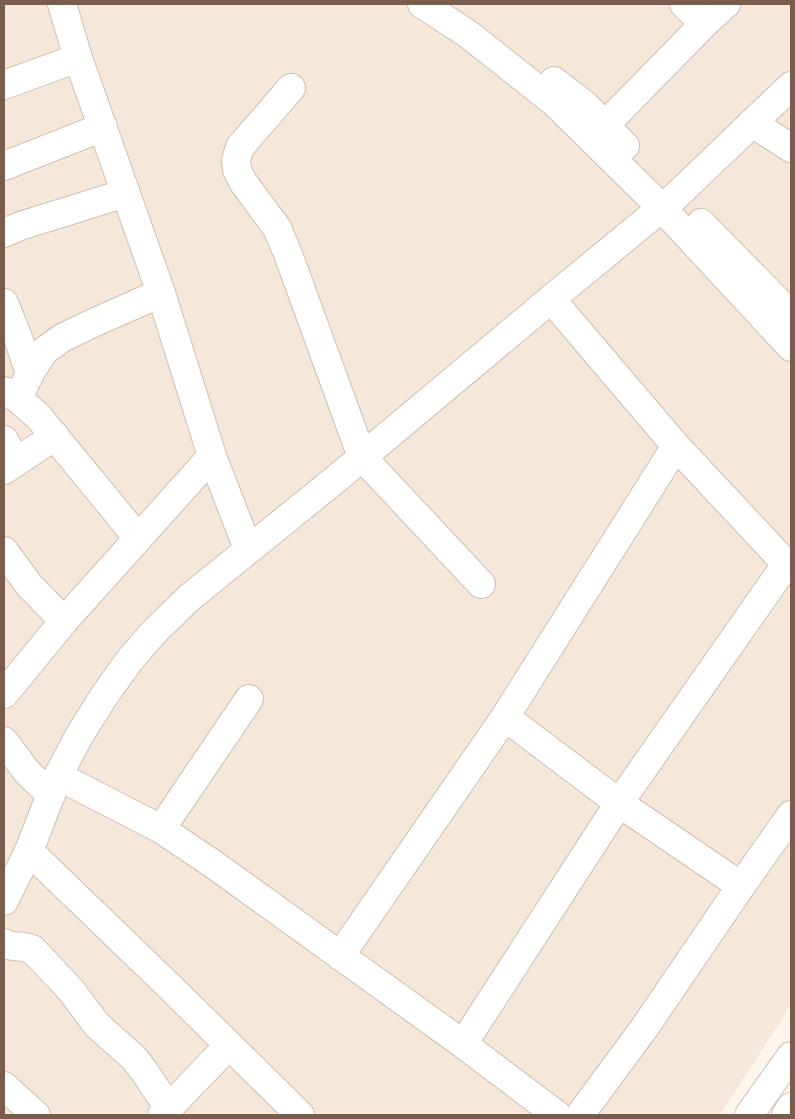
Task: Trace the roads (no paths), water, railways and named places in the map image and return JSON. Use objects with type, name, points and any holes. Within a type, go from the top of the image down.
[{"type":"street","points":[[62,4],[78,58],[160,293],[212,456],[248,549]]},
{"type":"street","points":[[422,4],[468,34],[554,102],[669,202],[791,315]]},
{"type":"street","points":[[453,4],[586,106],[605,125],[791,347]]},
{"type":"street","points":[[684,4],[704,24]]},
{"type":"street","points":[[605,125],[726,4]]},
{"type":"street","points":[[4,85],[78,58]]},
{"type":"street","points":[[4,901],[29,851],[55,786],[79,736],[129,661],[154,632],[189,598],[669,202],[791,86]]},
{"type":"street","points":[[290,88],[240,147],[236,160],[237,170],[243,182],[277,228],[362,457],[482,584]]},
{"type":"street","points":[[752,123],[791,148]]},
{"type":"street","points":[[4,166],[103,127]]},
{"type":"street","points":[[4,233],[20,226],[126,193]]},
{"type":"street","points":[[138,538],[38,416],[11,395],[30,373],[44,351],[62,338],[160,293]]},
{"type":"street","points":[[463,1044],[619,803],[789,566],[676,446],[551,299]]},
{"type":"street","points":[[4,303],[30,373]]},
{"type":"street","points":[[8,457],[55,436]]},
{"type":"street","points":[[340,956],[504,717],[676,446]]},
{"type":"street","points":[[4,694],[64,621],[212,456]]},
{"type":"street","points":[[4,551],[29,586],[64,621]]},
{"type":"street","points":[[161,829],[250,699]]},
{"type":"street","points":[[504,717],[619,803],[741,886]]},
{"type":"street","points":[[4,741],[27,772],[55,786],[161,829],[213,864],[463,1044],[557,1115]]},
{"type":"street","points":[[580,1115],[645,1027],[791,815]]},
{"type":"street","points":[[29,851],[300,1115]]},
{"type":"street","points":[[4,942],[9,946],[26,946],[32,949],[70,989],[97,1025],[134,1058],[160,1095],[166,1111],[229,1045]]},
{"type":"street","points":[[749,1115],[791,1056]]},
{"type":"street","points":[[4,1086],[36,1115]]},
{"type":"street","points":[[786,1115],[791,1107]]}]
